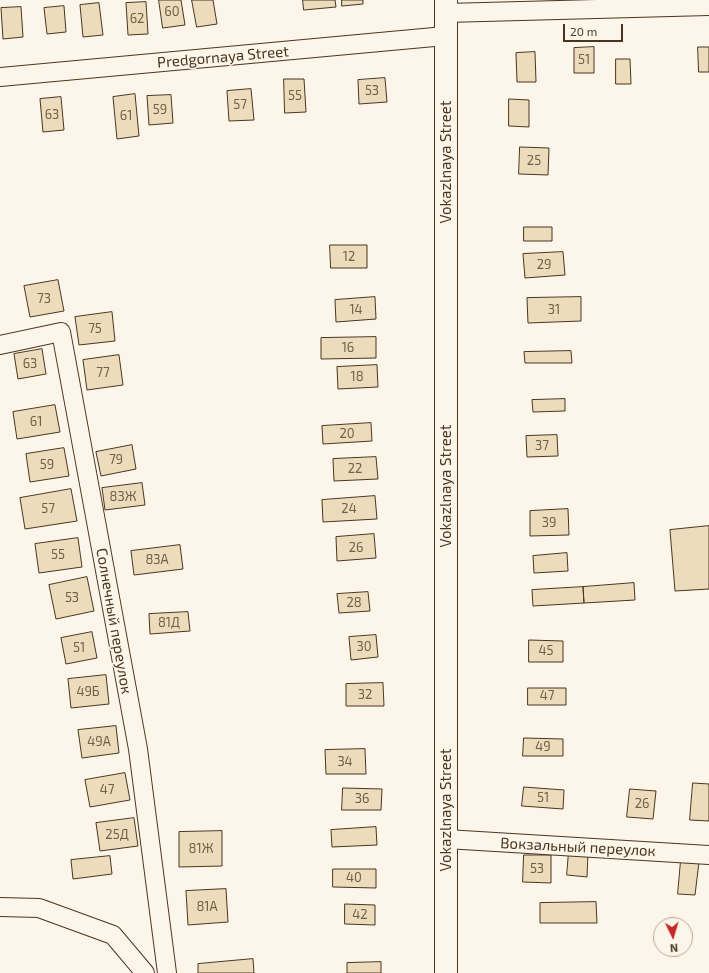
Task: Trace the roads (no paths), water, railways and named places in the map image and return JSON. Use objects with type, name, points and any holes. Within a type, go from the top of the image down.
[{"type":"main road","name":"Vokazlnaya Street","points":[[446,6],[446,973]]},
{"type":"street","points":[[446,6],[709,6]]},
{"type":"street","name":"Predgornaya Street","points":[[0,77],[445,36]]},
{"type":"street","name":"Солнечный переулок","points":[[0,345],[61,332],[138,749],[167,973]]},
{"type":"street","name":"Вокзальный переулок","points":[[446,839],[709,855]]},
{"type":"street","points":[[0,907],[39,908],[113,935],[146,973]]}]
